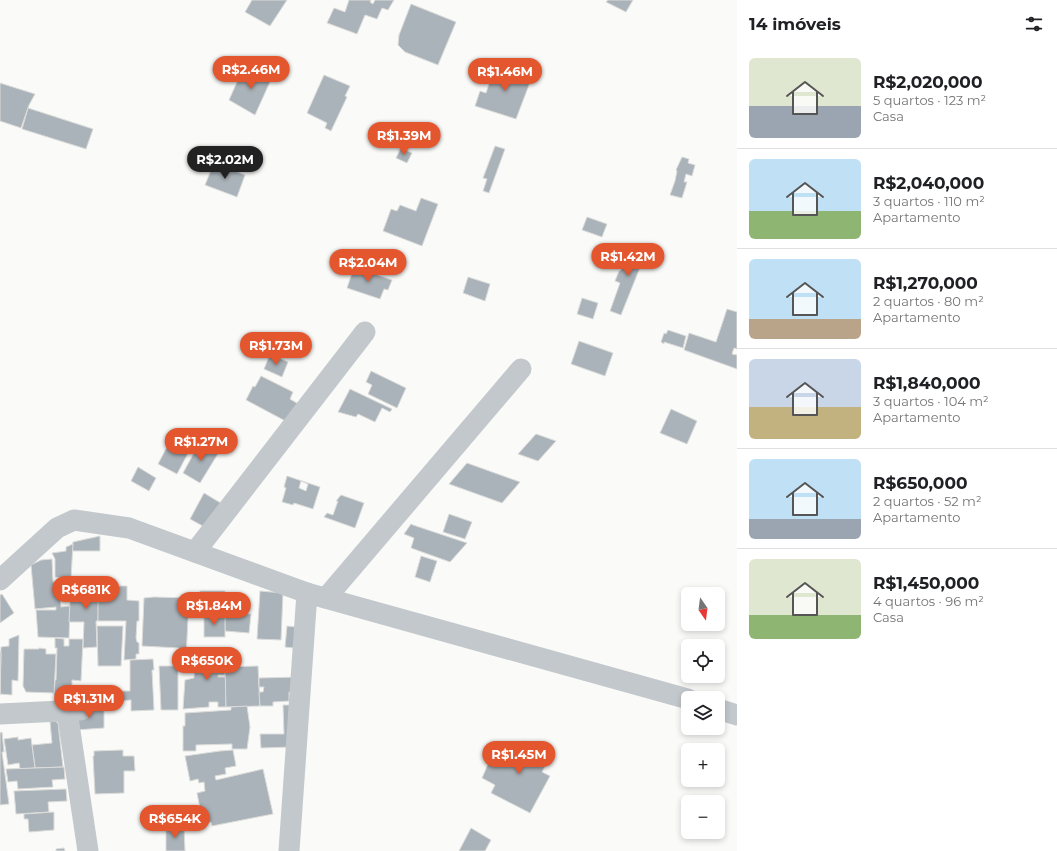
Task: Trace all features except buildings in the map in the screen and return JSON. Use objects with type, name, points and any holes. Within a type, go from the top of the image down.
[{"type":"street","points":[[195,552],[365,332]]},
{"type":"street","points":[[289,851],[317,595],[521,369]]},
{"type":"street","points":[[0,580],[57,528],[74,520],[129,528],[317,595],[681,698]]},
{"type":"street","points":[[0,714],[74,710],[88,851]]},
{"type":"street","points":[[725,711],[737,715]]}]
